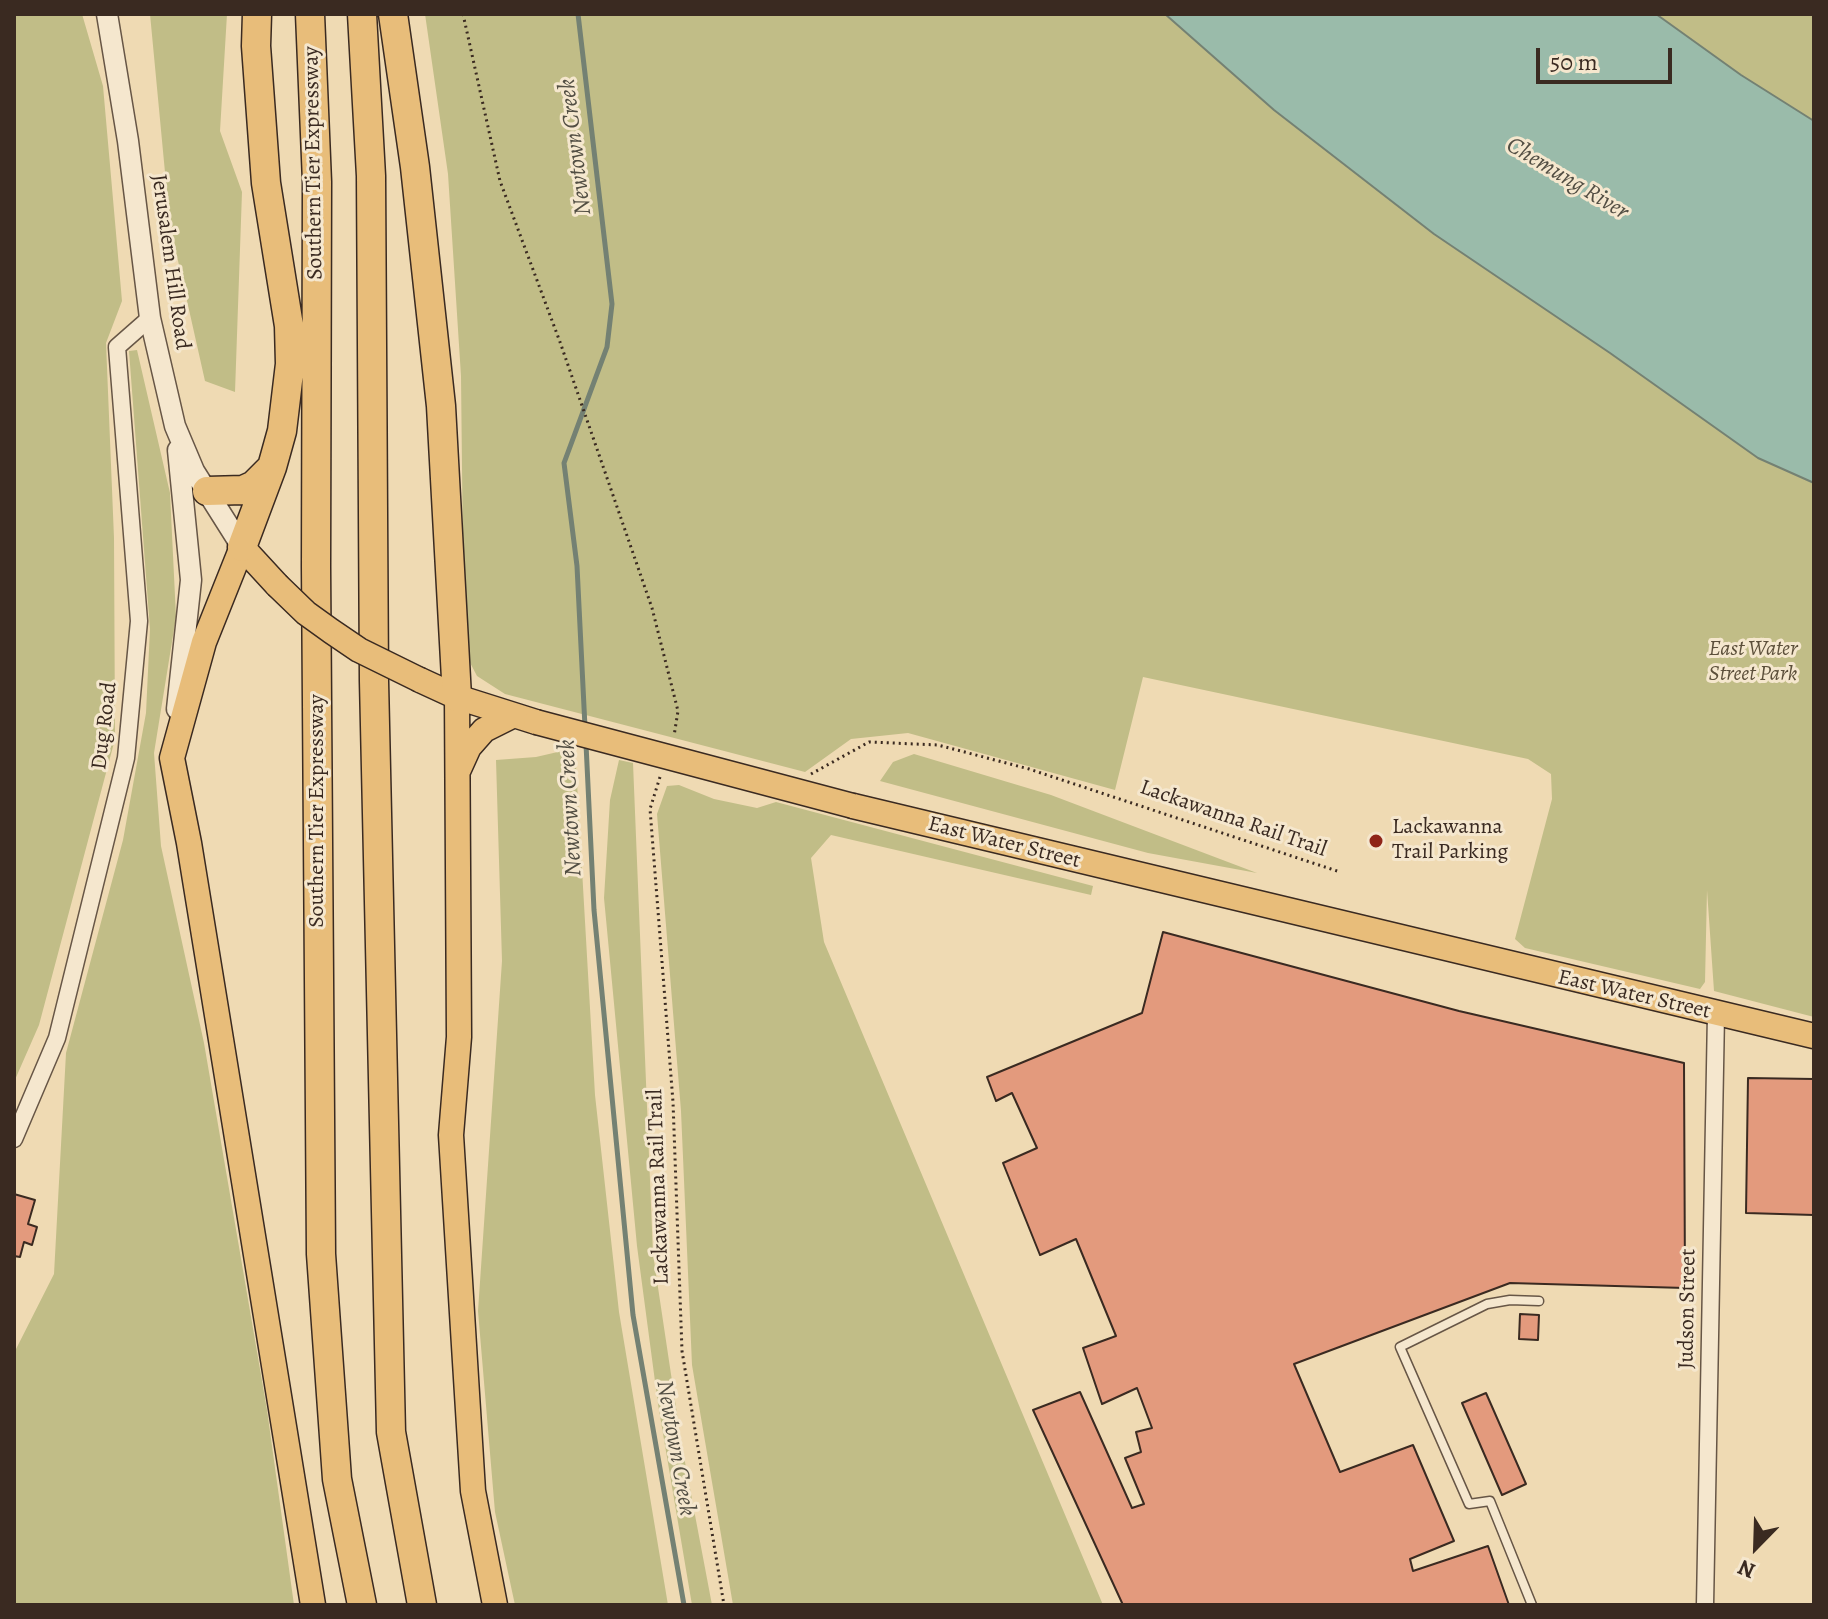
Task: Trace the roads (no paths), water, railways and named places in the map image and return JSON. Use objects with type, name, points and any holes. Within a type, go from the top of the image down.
[{"type":"highway","points":[[242,547],[282,431],[287,398],[289,339],[266,183],[256,46],[257,14]]},
{"type":"highway","name":"Southern Tier Expressway","points":[[310,14],[317,182],[316,566],[321,1254],[337,1479],[362,1605]]},
{"type":"highway","points":[[362,14],[371,176],[374,696],[391,1432],[422,1605]]},
{"type":"highway","points":[[393,14],[415,167],[441,406],[457,697]]},
{"type":"highway","points":[[207,491],[243,490],[254,485],[272,467]]},
{"type":"main road","name":"East Water Street","points":[[242,547],[306,613],[350,644],[457,697],[512,716],[853,806],[1814,1036]]},
{"type":"main road","points":[[242,547],[204,642],[172,758],[189,843],[313,1605]]},
{"type":"main road","points":[[457,697],[459,1037],[451,1135],[473,1491],[495,1605]]},
{"type":"main road","points":[[457,771],[469,747],[484,730],[512,716]]},
{"type":"street","name":"Jerusalem Hill Road","points":[[107,14],[132,172],[150,318],[175,426],[194,471],[242,547]]},
{"type":"street","name":"Dug Road","points":[[14,1139],[57,1038],[126,758],[139,621],[117,347],[150,318]]},
{"type":"street","points":[[172,758],[191,580],[175,426]]},
{"type":"street","name":"Judson Street","points":[[1705,1605],[1716,1014]]},
{"type":"lane","points":[[1532,1605],[1490,1501],[1469,1504],[1400,1347],[1487,1304],[1510,1300],[1539,1301]]},
{"type":"water","name":"Chemung River","points":[[1165,14],[1656,14],[1741,75],[1814,121],[1814,483],[1758,458],[1434,234],[1274,110]]},
{"type":"waterway","name":"Newtown Creek","points":[[578,14],[612,304],[607,347],[564,463],[577,566],[585,727]]},
{"type":"waterway","name":"Newtown Creek","points":[[586,744],[594,910],[633,1315],[684,1605]]},
{"type":"place","name":"Lackawanna Trail Parking","points":[[1376,841]]},
{"type":"park label","name":"East Water Street Park","points":[[1753,662]]}]
